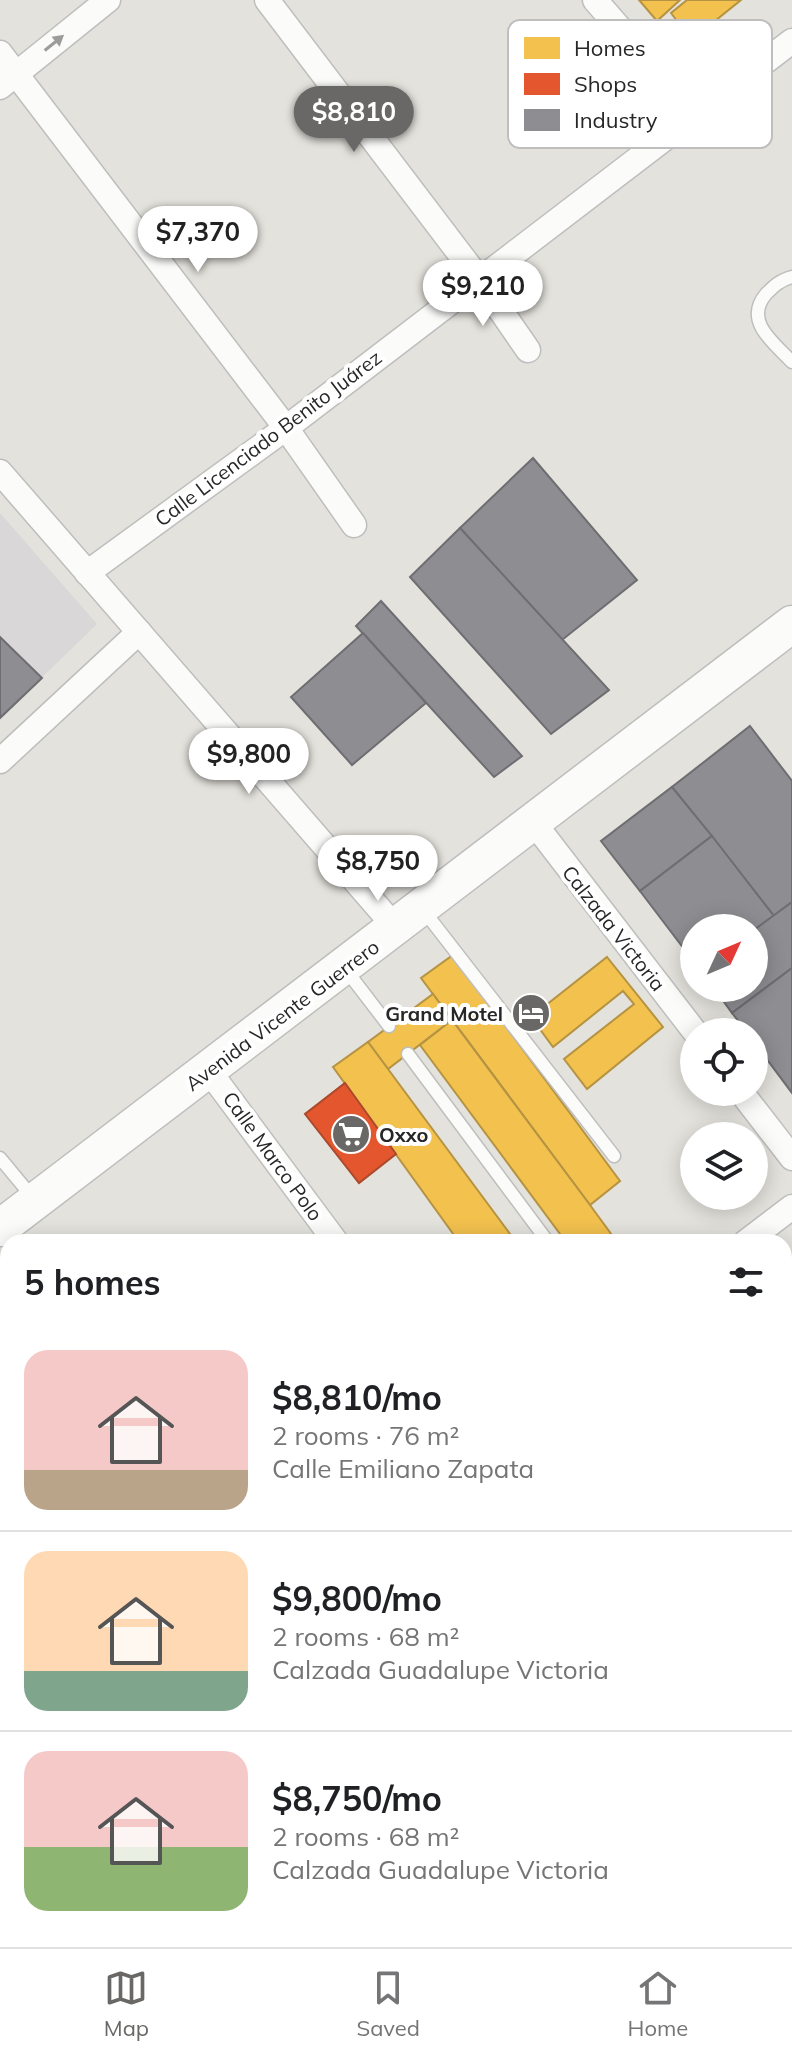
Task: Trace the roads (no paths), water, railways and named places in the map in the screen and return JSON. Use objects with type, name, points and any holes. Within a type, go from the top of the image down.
[{"type":"main road","name":"Avenida Vicente Guerrero","points":[[0,1228],[792,624]]},
{"type":"street","points":[[8,80],[108,0]]},
{"type":"street","points":[[267,0],[479,279],[528,350]]},
{"type":"street","points":[[595,0],[612,20]]},
{"type":"street","name":"Calle Licenciado Benito Juárez","points":[[772,57],[792,41]]},
{"type":"street","points":[[0,53],[8,80],[286,428],[354,525]]},
{"type":"street","name":"Calle Licenciado Benito Juárez","points":[[87,573],[286,428],[653,148]]},
{"type":"street","points":[[0,472],[139,632],[409,918]]},
{"type":"street","points":[[0,761],[139,632]]},
{"type":"street","name":"Calzada Victoria","points":[[534,823],[684,1018]]},
{"type":"street","name":"Calle Marco Polo","points":[[209,1071],[330,1234]]},
{"type":"street","points":[[752,1106],[792,1158]]},
{"type":"street","points":[[757,1234],[792,1207]]},
{"type":"lane","points":[[792,277],[775,284],[760,301],[756,314],[762,331],[792,362]]},
{"type":"lane","points":[[409,918],[614,1156]]},
{"type":"lane","points":[[344,967],[389,1026]]},
{"type":"lane","points":[[408,1054],[542,1234]]},
{"type":"lane","points":[[0,1158],[36,1201]]},
{"type":"place","name":"Grand Motel","points":[[531,1013]]},
{"type":"place","name":"Oxxo","points":[[351,1134]]}]
